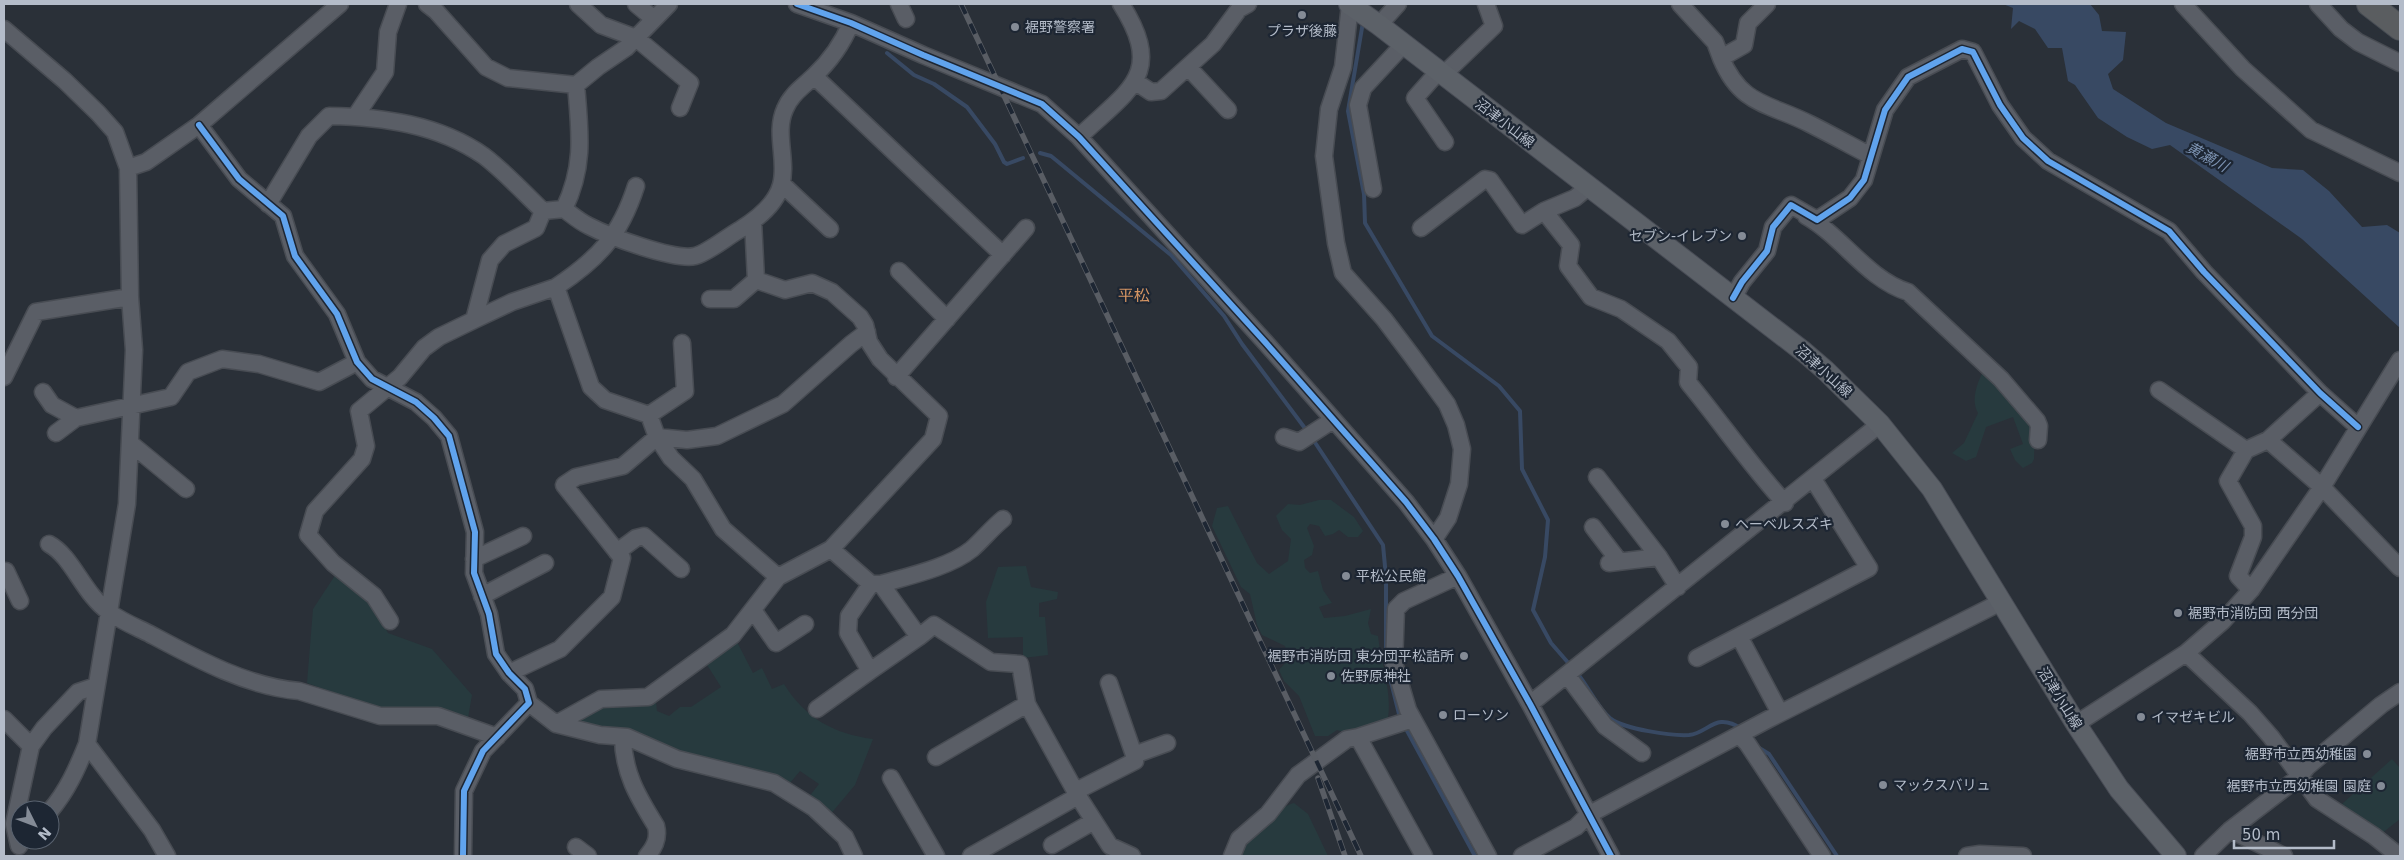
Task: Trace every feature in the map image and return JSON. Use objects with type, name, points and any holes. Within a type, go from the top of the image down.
[{"type":"highway","points":[[2368,4],[2400,28]]},
{"type":"highway","points":[[2394,4],[2400,8]]},
{"type":"main road","name":"沼津小山線","points":[[1351,5],[1825,370],[1880,424],[1932,489],[2076,724],[2119,789],[2176,856]]},
{"type":"street","points":[[128,168],[146,162],[199,125],[340,4]]},
{"type":"street","points":[[355,117],[385,72],[388,32],[398,4]]},
{"type":"street","points":[[427,4],[436,11],[486,67],[508,78],[576,85],[626,48],[669,4]]},
{"type":"street","points":[[578,4],[602,25],[636,38],[690,83],[680,108]]},
{"type":"street","points":[[636,4],[654,20]]},
{"type":"street","points":[[797,4],[813,7],[1042,104],[1079,137],[1178,243],[1406,502],[1434,539],[1458,576],[1530,704],[1611,856]]},
{"type":"street","points":[[899,4],[906,19]]},
{"type":"street","points":[[1079,137],[1136,82],[1141,69],[1141,52],[1137,31],[1121,4]]},
{"type":"street","points":[[1136,82],[1151,92],[1161,91],[1213,44],[1239,9],[1248,4]]},
{"type":"street","points":[[1378,24],[1398,4]]},
{"type":"street","points":[[1445,142],[1415,98],[1494,26],[1486,4]]},
{"type":"street","points":[[1680,4],[1715,42],[1729,76],[1752,99],[1808,123],[1871,156]]},
{"type":"street","points":[[1721,58],[1744,45],[1748,23],[1767,4]]},
{"type":"street","points":[[2183,4],[2243,69],[2311,130],[2400,173]]},
{"type":"street","points":[[2318,4],[2340,29],[2358,42],[2400,63]]},
{"type":"street","points":[[1351,5],[1342,68],[1329,108],[1324,156],[1336,243],[1343,273],[1384,319],[1412,356],[1447,404],[1456,426],[1462,449],[1459,484],[1448,518],[1434,539]]},
{"type":"street","points":[[268,204],[309,136],[329,116],[355,117],[404,123],[433,130],[485,157],[543,211],[564,210],[589,226],[614,237],[681,256],[695,256],[753,222],[768,207],[782,184],[781,126],[783,112],[789,100],[800,86],[814,76],[846,36],[851,23]]},
{"type":"street","points":[[4,29],[65,82],[115,132],[128,168],[130,297],[134,350],[127,504],[87,744],[76,772],[59,800]]},
{"type":"street","points":[[1372,189],[1358,105],[1363,88],[1403,45]]},
{"type":"street","points":[[1733,298],[1742,282],[1767,251],[1773,227],[1791,205],[1818,220],[1850,198],[1864,180],[1885,110],[1908,77],[1962,49],[1973,52],[2000,105],[2023,138],[2048,161],[2169,231],[2204,272],[2320,393],[2358,427]]},
{"type":"street","points":[[1188,67],[1228,110]]},
{"type":"street","points":[[814,76],[1003,255]]},
{"type":"street","points":[[564,210],[574,188],[581,142],[576,85]]},
{"type":"street","points":[[199,125],[239,179],[284,216],[295,256],[337,314],[357,362],[372,379],[416,402],[434,418],[449,436],[475,532],[474,573],[488,614],[496,654],[509,673],[525,689],[529,703],[556,724],[600,735],[623,737],[677,759],[774,783],[814,808],[845,837],[854,856]]},
{"type":"street","points":[[1420,228],[1485,179],[1490,180],[1522,225],[1544,211],[1575,198],[1588,187]]},
{"type":"street","points":[[782,184],[830,229]]},
{"type":"street","points":[[390,621],[374,596],[333,563],[308,535],[315,511],[362,459],[366,446],[359,411],[386,386],[400,377],[424,348],[439,336],[512,302],[556,287],[587,266],[614,237],[636,186]]},
{"type":"street","points":[[1790,207],[1820,224],[1892,287],[1908,292],[1949,329],[2023,403],[2039,426],[2038,440]]},
{"type":"street","points":[[474,320],[490,260],[504,244],[536,228],[543,211]]},
{"type":"street","points":[[1544,211],[1572,245],[1568,266],[1591,297],[1600,303],[1621,310],[1668,341],[1689,367],[1688,382],[1735,444],[1751,461],[1758,474],[1785,503]]},
{"type":"street","points":[[753,222],[756,280]]},
{"type":"street","points":[[896,377],[1026,228]]},
{"type":"street","points":[[899,271],[947,319]]},
{"type":"street","points":[[710,299],[734,300],[756,280]]},
{"type":"street","points":[[556,724],[601,699],[648,697],[732,635],[778,577],[831,549],[933,439],[939,416],[896,377],[880,359],[869,342],[867,332],[860,317],[832,292],[812,283],[785,290],[756,280]]},
{"type":"street","points":[[556,287],[591,387],[605,400],[649,415]]},
{"type":"street","points":[[4,377],[36,312],[130,297]]},
{"type":"street","points":[[509,673],[560,649],[612,597],[622,558],[564,485],[576,477],[624,466],[657,438],[687,440],[717,436],[783,404],[867,332]]},
{"type":"street","points":[[649,415],[685,391],[682,343]]},
{"type":"street","points":[[56,433],[76,418],[172,397],[188,372],[222,359],[259,364],[319,382],[357,362]]},
{"type":"street","points":[[2076,724],[2186,652],[2223,621],[2251,590],[2322,487],[2358,427],[2398,368]]},
{"type":"street","points":[[2159,390],[2246,450]]},
{"type":"street","points":[[43,392],[52,405],[76,418]]},
{"type":"street","points":[[2251,590],[2238,576],[2254,537],[2253,526],[2228,481],[2246,450],[2268,440],[2320,393]]},
{"type":"street","points":[[649,415],[657,438],[671,458],[692,479],[723,529],[778,577]]},
{"type":"street","points":[[1284,437],[1296,442],[1333,420]]},
{"type":"street","points":[[1530,704],[1785,503],[1880,424]]},
{"type":"street","points":[[2268,440],[2322,487],[2400,568]]},
{"type":"street","points":[[130,443],[186,489]]},
{"type":"street","points":[[1597,478],[1658,557],[1678,587]]},
{"type":"street","points":[[1697,658],[1869,568],[1812,479]]},
{"type":"street","points":[[870,671],[848,633],[849,616],[876,584],[930,569],[960,556],[972,548],[1003,519]]},
{"type":"street","points":[[1593,527],[1614,562],[1658,557]]},
{"type":"street","points":[[474,559],[523,536]]},
{"type":"street","points":[[617,552],[636,538],[644,536],[681,569]]},
{"type":"street","points":[[49,544],[58,549],[88,592],[109,612],[227,672],[288,690],[299,691],[366,713],[380,716],[438,716],[498,737]]},
{"type":"street","points":[[831,549],[876,584],[919,637]]},
{"type":"street","points":[[482,596],[545,563]]},
{"type":"street","points":[[4,572],[6,571],[20,602]]},
{"type":"street","points":[[1458,576],[1404,601],[1396,609],[1394,662],[1408,710],[1406,721],[1488,856]]},
{"type":"street","points":[[1522,856],[1576,827],[1588,815],[1780,713],[2001,602]]},
{"type":"street","points":[[752,610],[776,643],[805,624]]},
{"type":"street","points":[[817,709],[934,625],[991,662],[1020,664],[1027,704],[1094,821],[1105,851],[1132,856]]},
{"type":"street","points":[[1739,636],[1780,713]]},
{"type":"street","points":[[2186,652],[2250,713],[2271,737],[2317,799],[2374,836],[2398,856]]},
{"type":"street","points":[[1567,675],[1605,726],[1642,753]]},
{"type":"street","points":[[971,856],[1135,760],[1109,683]]},
{"type":"street","points":[[19,800],[31,746],[44,728],[78,692],[96,686]]},
{"type":"street","points":[[2203,856],[2230,830],[2299,777],[2307,767],[2374,710],[2400,692]]},
{"type":"street","points":[[463,856],[464,792],[483,751],[529,703]]},
{"type":"street","points":[[936,758],[1027,704]]},
{"type":"street","points":[[4,719],[31,746]]},
{"type":"street","points":[[1232,856],[1239,839],[1268,814],[1298,775],[1347,739],[1406,721]]},
{"type":"street","points":[[1745,732],[1747,743],[1821,856]]},
{"type":"street","points":[[623,737],[623,753],[631,784],[656,826],[658,834],[653,849],[647,856]]},
{"type":"street","points":[[1358,737],[1424,856]]},
{"type":"street","points":[[1134,755],[1167,743]]},
{"type":"street","points":[[87,744],[152,830],[167,856]]},
{"type":"street","points":[[891,778],[936,856]]},
{"type":"street","points":[[1052,845],[1094,821]]},
{"type":"street","points":[[2230,830],[2284,856]]},
{"type":"street","points":[[1966,856],[1980,854],[2023,856]]},
{"type":"green space","points":[[1985,368],[2035,423],[2034,459],[2032,463],[2023,468],[2015,460],[2010,449],[2023,444],[2013,417],[1986,427],[1976,457],[1966,461],[1952,453],[1964,443],[1978,413],[1975,396]]},
{"type":"green space","points":[[1319,500],[1331,500],[1354,517],[1363,531],[1358,537],[1348,537],[1339,530],[1325,536],[1319,526],[1310,524],[1307,528],[1314,546],[1312,555],[1304,560],[1305,568],[1310,573],[1318,571],[1323,590],[1332,603],[1319,607],[1324,618],[1345,616],[1371,609],[1368,623],[1371,634],[1378,636],[1389,698],[1388,718],[1364,730],[1344,732],[1337,730],[1328,736],[1315,736],[1299,696],[1284,681],[1279,670],[1288,660],[1285,646],[1262,635],[1257,625],[1250,594],[1241,587],[1212,526],[1217,508],[1228,506],[1257,563],[1269,574],[1288,561],[1291,539],[1282,530],[1276,516],[1288,504],[1300,505]]},
{"type":"green space","points":[[1026,566],[1031,587],[1058,592],[1057,599],[1039,603],[1039,617],[1045,617],[1048,655],[1023,658],[1023,637],[988,638],[986,602],[998,567]]},
{"type":"green space","points":[[336,574],[373,607],[388,633],[432,649],[472,695],[468,718],[438,708],[377,709],[307,683],[313,609]]},
{"type":"green space","points":[[736,640],[753,673],[762,668],[772,689],[784,684],[801,706],[822,722],[846,733],[873,739],[855,785],[829,816],[808,798],[819,784],[800,771],[790,783],[574,723],[606,702],[656,702],[657,711],[669,716],[680,707],[691,707],[721,687],[704,660]]},
{"type":"green space","name":"裾野市立西幼稚園 園庭","points":[[2392,759],[2400,768],[2400,819],[2381,834],[2342,804]]},
{"type":"green space","points":[[1294,803],[1308,814],[1328,856],[1239,856],[1248,841],[1271,817]]},
{"type":"water","name":"黄瀬川","points":[[2003,4],[2090,4],[2099,15],[2102,31],[2126,32],[2123,60],[2108,74],[2113,89],[2166,123],[2272,168],[2303,170],[2329,191],[2362,227],[2387,225],[2400,233],[2400,328],[2302,239],[2170,145],[2152,149],[2127,137],[2098,118],[2075,85],[2068,81],[2062,48],[2048,48],[2035,29],[2019,21],[2011,29],[2013,8]]},
{"type":"waterway","points":[[1363,22],[1348,111],[1364,194],[1365,223],[1432,336],[1499,386],[1520,411],[1522,469],[1548,520],[1545,557],[1533,610],[1551,643],[1571,666]]},
{"type":"waterway","points":[[887,53],[914,75],[934,84],[967,107],[995,144],[1004,162],[1007,164],[1023,158]]},
{"type":"waterway","points":[[1040,153],[1051,156],[1171,255],[1224,316],[1242,344],[1307,431]]},
{"type":"waterway","points":[[1312,438],[1383,545],[1386,577],[1386,662],[1400,718]]},
{"type":"waterway","points":[[1577,673],[1606,714],[1618,723],[1649,731],[1681,735],[1696,733],[1719,722],[1733,724],[1742,729]]},
{"type":"waterway","points":[[1405,727],[1475,856]]},
{"type":"waterway","points":[[1756,746],[1769,754],[1837,856]]},
{"type":"railway","points":[[961,4],[1361,856]]},
{"type":"railway","points":[[1318,778],[1345,856]]},
{"type":"cycle path","points":[[797,4],[851,23],[1042,104],[1079,137],[1265,342],[1406,502],[1434,539],[1458,576],[1530,704],[1611,856]]},
{"type":"cycle path","points":[[1733,298],[1742,282],[1767,251],[1773,227],[1791,205],[1817,220],[1850,198],[1864,180],[1885,110],[1908,77],[1962,49],[1973,52],[2000,105],[2023,138],[2048,161],[2169,231],[2204,272],[2320,393],[2358,427]]},
{"type":"cycle path","points":[[199,125],[239,179],[283,216],[295,256],[337,314],[357,362],[372,379],[416,402],[434,418],[449,436],[475,532],[474,573],[489,614],[496,654],[509,673],[525,689],[529,703],[483,751],[464,791],[463,856]]},
{"type":"place","name":"プラザ後藤","points":[[1302,15]]},
{"type":"place","name":"裾野警察署","points":[[1015,27]]},
{"type":"place","name":"セブン-イレブン","points":[[1742,236]]},
{"type":"place","name":"ヘーベルスズキ","points":[[1725,524]]},
{"type":"place","name":"平松公民館","points":[[1346,576]]},
{"type":"place","name":"裾野市消防団 西分団","points":[[2178,613]]},
{"type":"place","name":"裾野市消防団 東分団平松詰所","points":[[1464,656]]},
{"type":"place","name":"佐野原神社","points":[[1331,676]]},
{"type":"place","name":"ローソン","points":[[1443,715]]},
{"type":"place","name":"イマゼキビル","points":[[2141,717]]},
{"type":"place","name":"裾野市立西幼稚園","points":[[2367,754]]},
{"type":"place","name":"マックスバリュ","points":[[1883,785]]},
{"type":"place","name":"裾野市立西幼稚園 園庭","points":[[2381,786]]},
{"type":"district","name":"平松","points":[[1134,295]]}]
